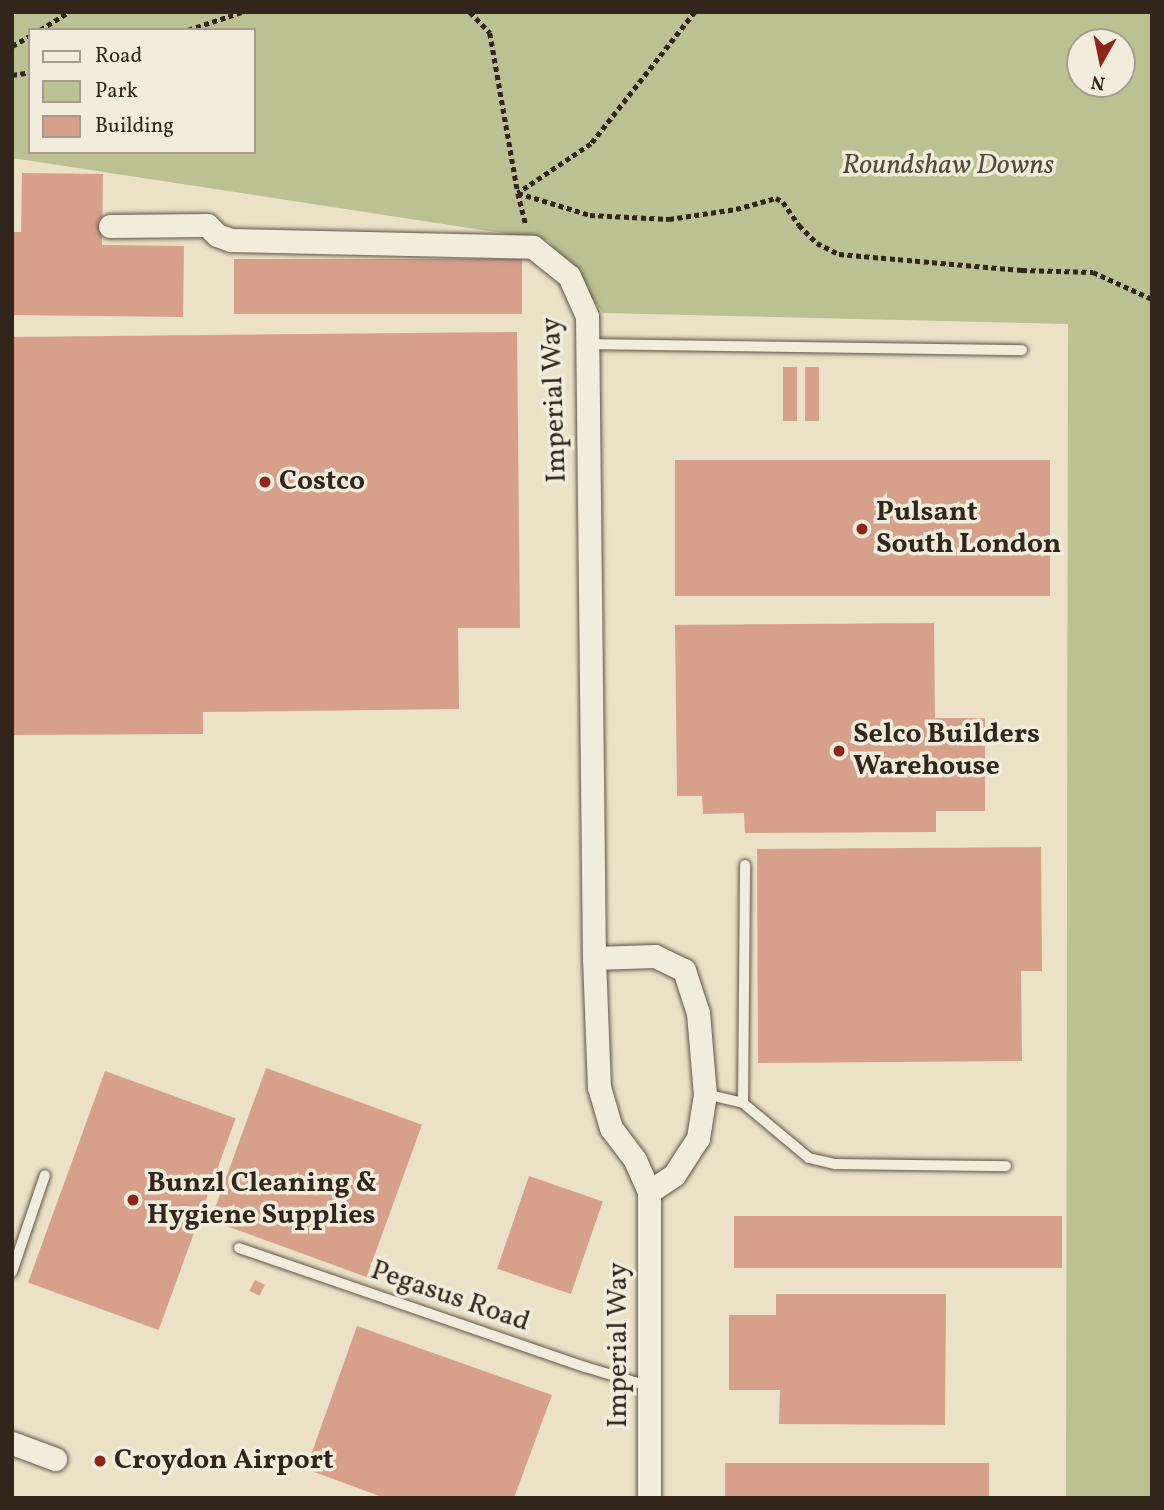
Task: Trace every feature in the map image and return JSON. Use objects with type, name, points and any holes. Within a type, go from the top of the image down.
[{"type":"street","points":[[110,226],[207,225],[217,235],[231,240],[533,247]]},
{"type":"street","name":"Imperial Way","points":[[533,247],[569,276],[587,316],[594,958],[599,1087],[611,1128],[635,1160],[649,1192],[649,1498]]},
{"type":"street","points":[[594,958],[655,956],[684,970],[698,1013],[705,1094],[698,1138],[674,1175],[649,1192]]},
{"type":"street","points":[[12,1443],[55,1459]]},
{"type":"lane","points":[[587,344],[1022,350]]},
{"type":"lane","points":[[743,1103],[745,865]]},
{"type":"lane","points":[[705,1094],[743,1103],[768,1121],[787,1142],[809,1158],[836,1164],[1006,1166]]},
{"type":"lane","points":[[12,1272],[45,1175]]},
{"type":"lane","name":"Pegasus Road","points":[[239,1248],[648,1386]]},
{"type":"path","points":[[43,28],[69,12]]},
{"type":"path","points":[[194,28],[242,12]]},
{"type":"path","points":[[470,12],[489,33],[518,193],[533,247]]},
{"type":"path","points":[[518,193],[591,144],[695,12]]},
{"type":"path","points":[[12,46],[28,37]]},
{"type":"path","points":[[518,193],[590,215],[669,219],[736,209],[776,198],[783,202],[799,225],[817,243],[839,254],[1022,270],[1093,272],[1152,299]]},
{"type":"green space","name":"Roundshaw Downs","points":[[12,12],[1152,12],[1152,1498],[1066,1498],[1068,324],[603,313],[548,240],[12,158]]},
{"type":"building","points":[[22,173],[103,174],[102,245],[184,246],[183,317],[12,315],[12,232],[21,232]]},
{"type":"building","points":[[234,259],[522,259],[522,314],[234,314]]},
{"type":"building","name":"Costco","points":[[517,332],[520,628],[458,628],[459,709],[203,712],[203,734],[12,735],[12,337]]},
{"type":"building","points":[[783,367],[797,367],[797,421],[783,421]]},
{"type":"building","points":[[805,367],[819,367],[819,421],[805,421]]},
{"type":"building","name":"Pulsant South London","points":[[675,460],[1050,460],[1050,596],[675,596]]},
{"type":"building","points":[[934,623],[935,718],[985,718],[985,811],[936,811],[936,832],[745,833],[744,813],[703,814],[702,796],[677,796],[675,625]]},
{"type":"building","points":[[1041,847],[1042,971],[1021,971],[1022,1061],[758,1063],[757,849]]},
{"type":"building","points":[[266,1068],[422,1125],[367,1277],[211,1220]]},
{"type":"building","name":"Bunzl Cleaning & Hygiene Supplies","points":[[105,1071],[236,1119],[159,1330],[28,1282]]},
{"type":"building","points":[[529,1176],[603,1201],[571,1294],[497,1269]]},
{"type":"building","points":[[734,1216],[1062,1216],[1062,1268],[734,1268]]},
{"type":"building","points":[[255,1280],[265,1285],[259,1296],[250,1291]]},
{"type":"building","points":[[776,1294],[946,1294],[945,1425],[779,1424],[780,1390],[729,1390],[729,1315],[776,1315]]},
{"type":"building","points":[[357,1326],[552,1395],[514,1498],[385,1498],[306,1469]]},
{"type":"building","points":[[725,1463],[989,1463],[989,1498],[725,1498]]},
{"type":"place","name":"Costco","points":[[265,482]]},
{"type":"place","name":"Pulsant South London","points":[[862,529]]},
{"type":"place","name":"Selco Builders Warehouse","points":[[839,751]]},
{"type":"place","name":"Bunzl Cleaning & Hygiene Supplies","points":[[133,1200]]},
{"type":"place","name":"Croydon Airport","points":[[100,1461]]}]
